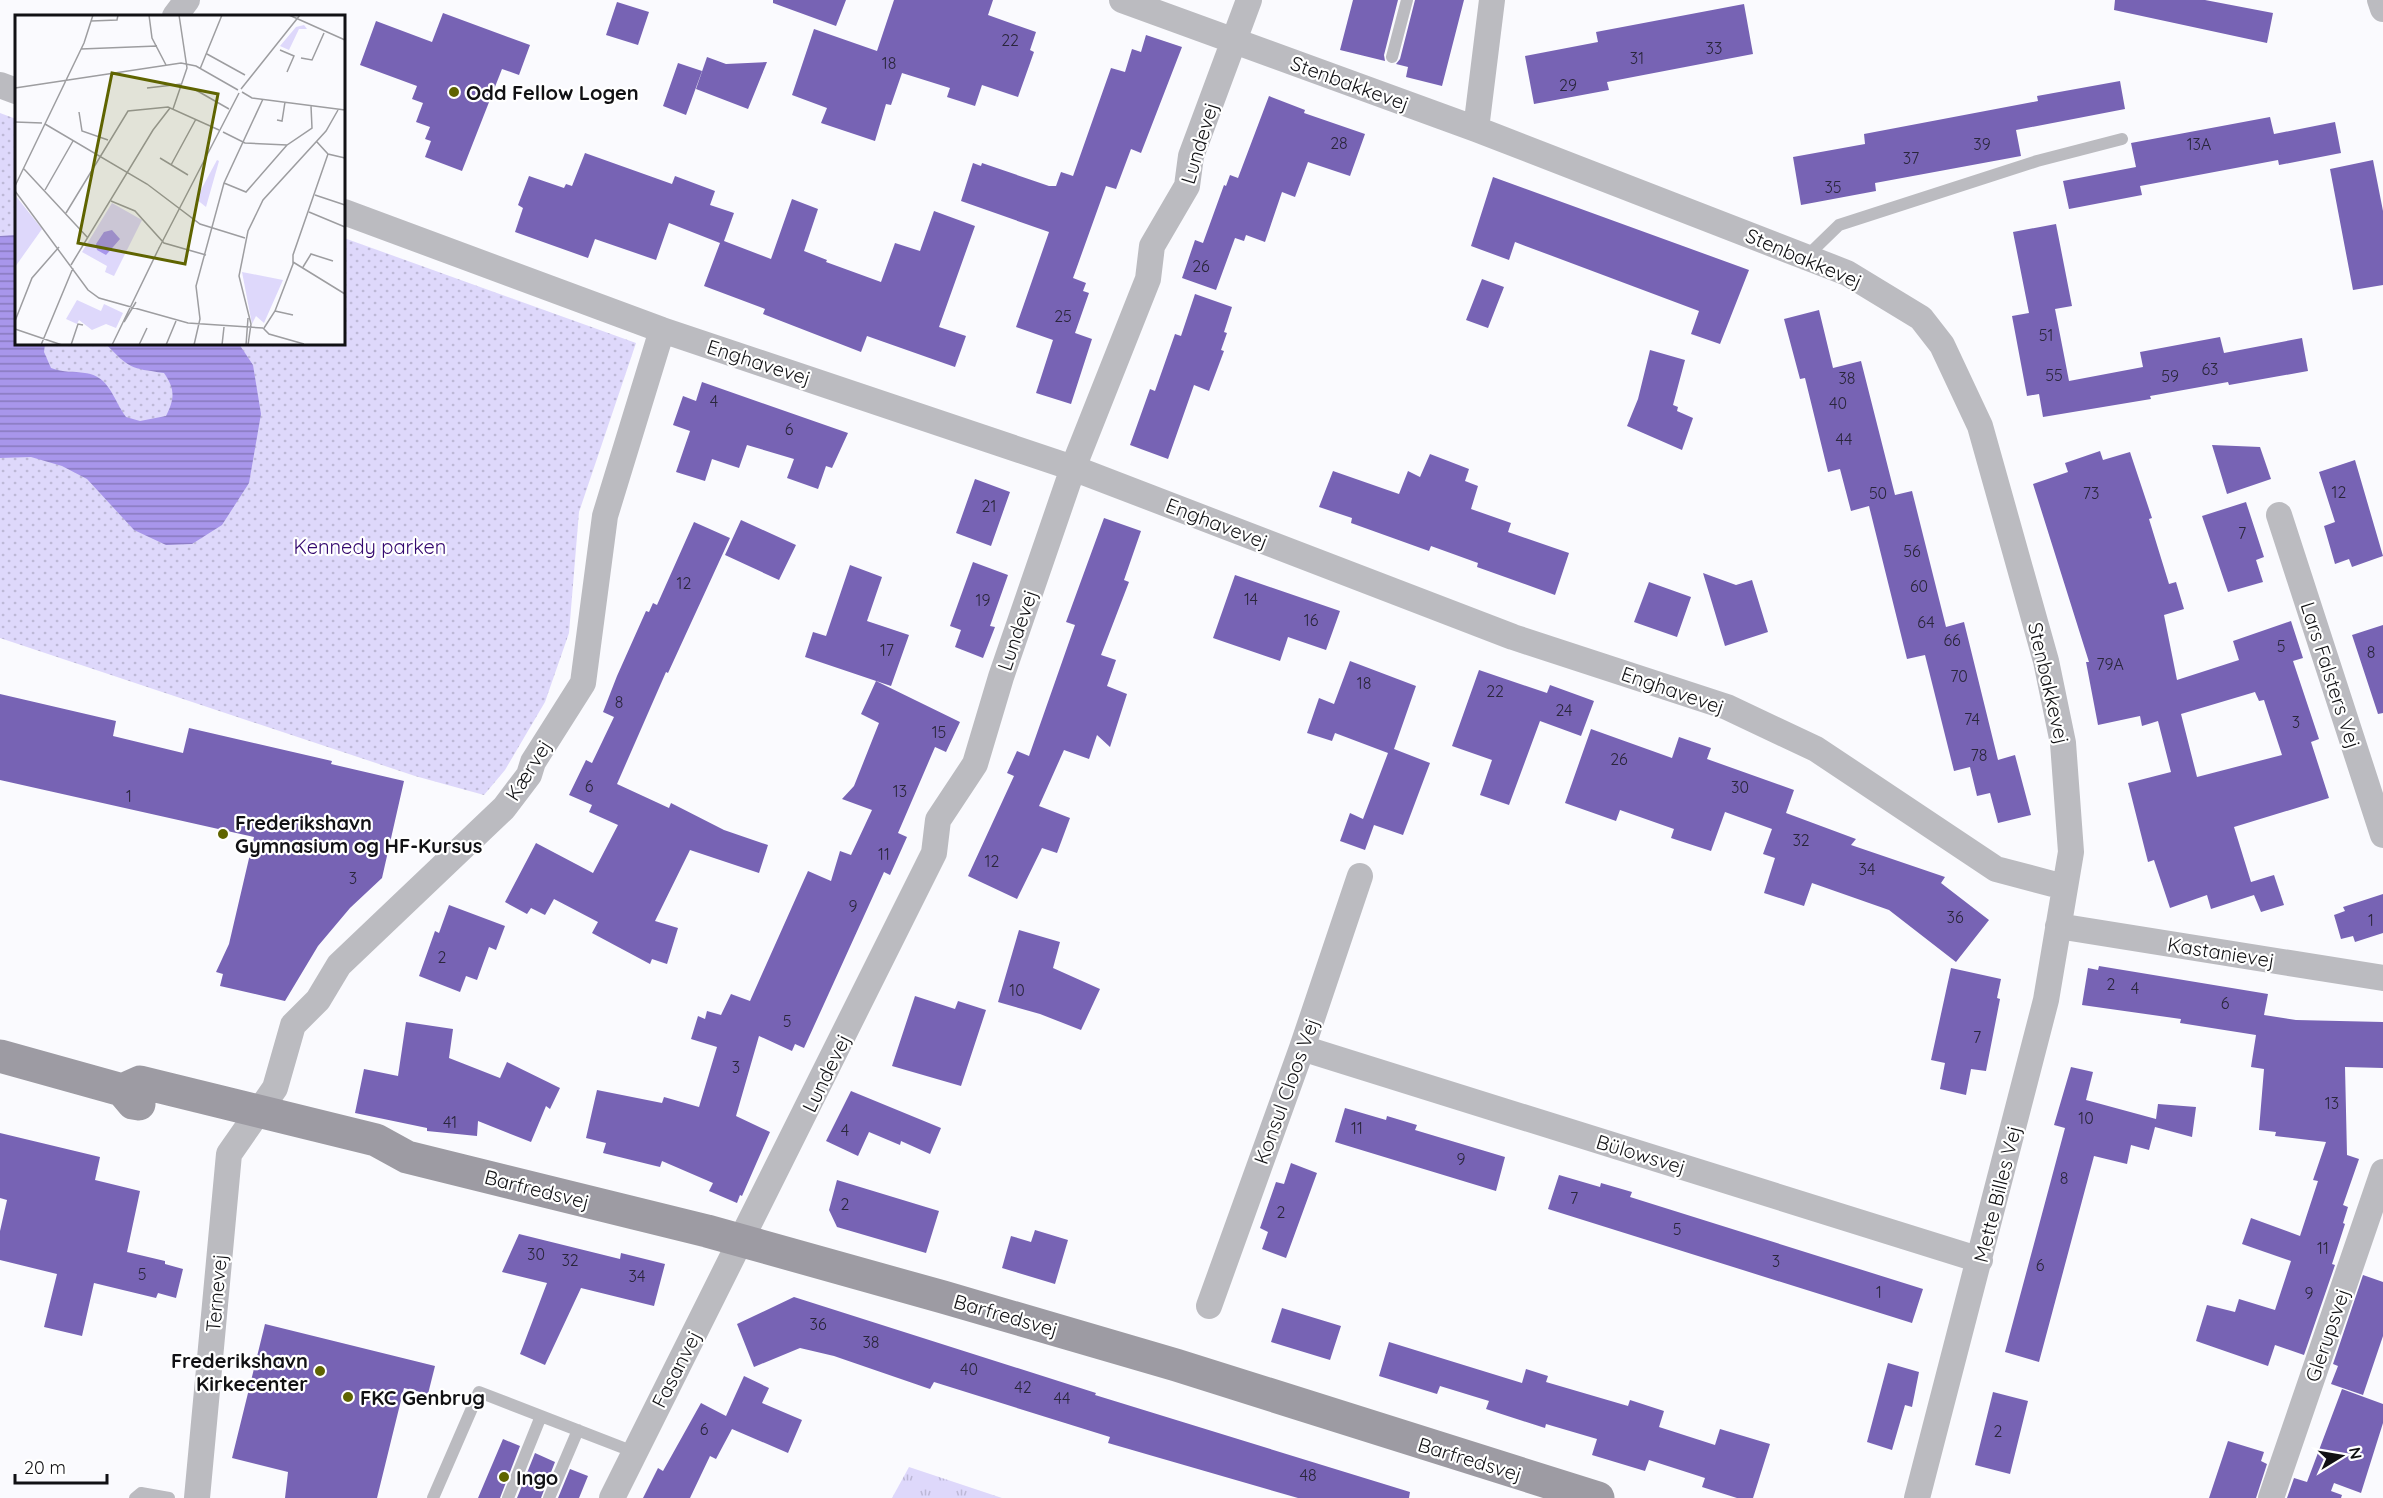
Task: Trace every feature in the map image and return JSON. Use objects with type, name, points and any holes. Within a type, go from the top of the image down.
[{"type":"street","points":[[176,15],[187,0]]},
{"type":"street","name":"Stenbakkevej","points":[[1122,0],[1476,129],[1847,273],[1887,295],[1921,318],[1942,345],[1980,426],[2046,661],[2063,743],[2071,852],[2064,887]]},
{"type":"street","name":"Lundevej","points":[[742,1240],[934,853],[938,820],[975,764],[1001,677],[1073,468],[1148,279],[1152,246],[1187,186],[1191,156],[1249,0]]},
{"type":"street","points":[[1476,129],[1492,0]]},
{"type":"street","points":[[2380,0],[2383,9]]},
{"type":"street","points":[[0,86],[15,91]]},
{"type":"street","name":"Enghavevej","points":[[345,212],[662,330],[1073,468],[1513,636],[1727,707],[1816,748],[1996,869],[2064,887]]},
{"type":"street","name":"Kærvej","points":[[253,1120],[275,1088],[293,1025],[318,1000],[339,965],[504,808],[529,775],[532,762],[583,683],[605,516],[662,330]]},
{"type":"street","name":"Lars Falsters Vej","points":[[2279,514],[2383,835]]},
{"type":"street","name":"Konsul Cloos Vej","points":[[1209,1306],[1302,1048],[1360,876]]},
{"type":"street","name":"Mette Billes Vej","points":[[1917,1498],[2046,1000],[2064,887]]},
{"type":"street","name":"Kastanievej","points":[[2058,926],[2383,978]]},
{"type":"street","name":"Bülowsvej","points":[[1302,1048],[1980,1260]]},
{"type":"street","name":"Barfredsvej","points":[[0,1056],[122,1090],[133,1103],[253,1120],[372,1160],[407,1157],[742,1240],[1096,1341],[1598,1498]]},
{"type":"street","name":"Ternevej","points":[[197,1498],[229,1154],[253,1120]]},
{"type":"street","name":"Glerupsvej","points":[[2271,1498],[2383,1172]]},
{"type":"street","name":"Fasanvej","points":[[612,1498],[742,1240]]},
{"type":"lane","points":[[1392,57],[1407,0]]},
{"type":"lane","points":[[1806,257],[1839,225],[2037,161],[2122,140]]},
{"type":"lane","points":[[433,1498],[479,1392],[634,1452]]},
{"type":"lane","points":[[508,1498],[541,1416]]},
{"type":"lane","points":[[549,1498],[578,1430]]},
{"type":"lane","points":[[135,1498],[141,1493],[169,1498]]},
{"type":"green space","name":"Kennedy parken","points":[[0,113],[15,119],[15,345],[345,345],[345,238],[636,343],[579,512],[569,633],[545,702],[505,770],[484,795],[415,776],[0,638]]},
{"type":"green space","points":[[909,1467],[1002,1498],[892,1498]]},
{"type":"shaded area","points":[[15,235],[15,345],[45,345],[44,352],[51,368],[85,373],[100,379],[106,384],[126,417],[140,421],[166,416],[171,404],[172,389],[164,373],[131,366],[107,345],[240,345],[253,365],[261,414],[249,483],[222,525],[192,544],[166,545],[134,530],[87,479],[62,466],[31,457],[0,458],[0,236]]},
{"type":"building","points":[[773,0],[846,0],[836,26],[773,3]]},
{"type":"building","points":[[894,0],[993,0],[988,15],[1036,32],[1030,50],[1034,52],[1018,97],[982,85],[975,106],[947,97],[950,88],[902,73],[891,105],[886,104],[875,141],[821,123],[827,108],[792,95],[814,29],[877,51]]},
{"type":"building","points":[[1353,0],[1398,0],[1384,55],[1385,61],[1340,50]]},
{"type":"building","points":[[1415,0],[1464,0],[1442,86],[1406,77],[1408,67],[1396,64],[1400,59]]},
{"type":"building","points":[[2115,0],[2205,0],[2273,13],[2267,43],[2114,10]]},
{"type":"building","points":[[617,2],[649,12],[638,45],[606,35]]},
{"type":"building","points":[[1744,4],[1753,54],[1607,82],[1609,90],[1534,104],[1525,56],[1598,42],[1596,32]]},
{"type":"building","name":"Odd Fellow Logen","points":[[443,13],[530,45],[519,75],[502,69],[462,171],[425,157],[431,141],[425,139],[430,127],[416,122],[423,103],[412,99],[417,86],[360,65],[376,21],[432,42]]},
{"type":"building","points":[[1146,35],[1182,47],[1141,153],[1131,149],[1116,189],[1106,186],[1073,278],[1086,283],[1083,291],[1089,293],[1075,333],[1092,339],[1071,404],[1036,393],[1053,340],[1016,327],[1049,232],[961,201],[973,163],[981,166],[982,163],[1049,186],[1056,186],[1061,172],[1073,176],[1111,68],[1125,72],[1132,49],[1141,52]]},
{"type":"building","points":[[707,57],[726,64],[767,62],[748,109],[696,89]]},
{"type":"building","points":[[678,63],[702,71],[686,115],[663,106]]},
{"type":"building","points":[[2120,81],[2125,109],[2016,130],[2021,156],[1875,183],[1876,191],[1801,205],[1793,157],[1865,144],[1864,134],[2038,101],[2037,96]]},
{"type":"building","points":[[1269,96],[1305,110],[1304,113],[1365,134],[1350,176],[1308,162],[1295,197],[1282,192],[1265,242],[1246,235],[1244,241],[1235,238],[1216,290],[1182,278],[1195,240],[1203,243],[1224,185],[1226,186],[1230,175],[1238,178]]},
{"type":"building","points":[[2270,117],[2274,134],[2335,122],[2341,153],[2279,165],[2278,160],[2140,186],[2142,195],[2069,209],[2063,181],[2136,167],[2131,143]]},
{"type":"building","points":[[585,153],[672,184],[675,176],[715,191],[710,205],[734,213],[724,241],[771,259],[792,199],[818,209],[804,251],[827,260],[826,262],[881,282],[895,243],[920,251],[934,211],[975,226],[939,327],[966,336],[955,367],[867,336],[861,352],[763,314],[765,309],[704,286],[720,243],[669,223],[656,260],[595,239],[588,258],[515,232],[523,208],[518,205],[529,176],[564,188],[566,184],[572,186]]},
{"type":"building","points":[[2373,160],[2383,211],[2383,285],[2353,290],[2330,169]]},
{"type":"building","points":[[1493,177],[1749,270],[1720,344],[1691,334],[1699,311],[1515,242],[1509,260],[1471,246]]},
{"type":"building","points":[[2056,224],[2072,306],[2055,309],[2069,381],[2143,367],[2140,352],[2220,337],[2224,353],[2302,338],[2308,371],[2229,385],[2228,382],[2150,396],[2151,399],[2043,417],[2039,394],[2027,396],[2012,316],[2029,313],[2013,232]]},
{"type":"building","points":[[1482,279],[1504,287],[1488,328],[1466,320]]},
{"type":"building","points":[[1195,294],[1232,307],[1224,332],[1227,333],[1221,350],[1224,351],[1209,391],[1194,385],[1168,459],[1130,445],[1150,389],[1155,391],[1175,334],[1181,336]]},
{"type":"building","points":[[1819,310],[1833,368],[1861,361],[1895,495],[1912,491],[1946,627],[1964,622],[1998,760],[2015,755],[2031,815],[1998,823],[1990,793],[1977,796],[1970,767],[1954,771],[1925,655],[1907,659],[1869,506],[1851,511],[1840,469],[1828,472],[1805,378],[1800,379],[1784,319]]},
{"type":"building","points":[[1650,350],[1685,360],[1673,405],[1678,407],[1677,411],[1693,418],[1682,450],[1627,426],[1638,399]]},
{"type":"building","points":[[702,382],[848,433],[832,468],[826,466],[818,489],[787,478],[794,459],[747,445],[739,468],[712,459],[705,481],[676,472],[690,431],[673,425],[683,396],[696,401]]},
{"type":"building","points":[[2212,445],[2260,447],[2271,479],[2227,494]]},
{"type":"building","points":[[2100,451],[2103,460],[2130,452],[2152,518],[2149,519],[2169,584],[2176,582],[2184,609],[2164,615],[2177,680],[2239,660],[2233,641],[2291,621],[2303,658],[2293,661],[2319,739],[2311,742],[2329,798],[2234,827],[2251,882],[2274,875],[2284,905],[2261,912],[2254,895],[2211,909],[2207,895],[2170,908],[2154,860],[2148,862],[2128,783],[2171,772],[2158,721],[2142,726],[2140,716],[2098,725],[2086,662],[2089,662],[2033,484],[2068,472],[2065,463]],"holes":[[[2255,692],[2259,701],[2264,700],[2282,755],[2197,777],[2181,714]]]},
{"type":"building","points":[[1430,454],[1469,469],[1465,481],[1478,486],[1471,509],[1511,523],[1508,532],[1569,553],[1555,595],[1477,567],[1478,563],[1431,546],[1429,551],[1351,523],[1352,518],[1319,507],[1333,471],[1399,494],[1408,471],[1420,477]]},
{"type":"building","points":[[2355,460],[2383,556],[2352,567],[2349,559],[2335,564],[2324,526],[2335,522],[2319,472]]},
{"type":"building","points":[[975,479],[1010,492],[991,546],[956,533]]},
{"type":"building","points":[[2246,502],[2264,557],[2256,560],[2263,582],[2228,592],[2202,516]]},
{"type":"building","points":[[1104,518],[1141,531],[1124,580],[1129,582],[1101,655],[1116,660],[1107,686],[1127,694],[1110,747],[1097,735],[1089,759],[1064,750],[1039,806],[1070,818],[1057,853],[1042,848],[1017,899],[968,876],[1014,776],[1007,773],[1017,751],[1029,756],[1075,625],[1066,622]]},
{"type":"building","points":[[741,520],[796,545],[779,580],[725,555]]},
{"type":"building","points":[[694,522],[730,538],[668,673],[666,672],[617,784],[669,808],[671,803],[724,830],[768,845],[759,873],[690,850],[655,921],[678,928],[667,964],[652,959],[650,964],[592,933],[598,922],[554,899],[545,915],[531,908],[527,914],[505,902],[536,843],[593,873],[618,825],[589,812],[592,805],[569,795],[586,760],[592,763],[614,717],[603,712],[617,676],[646,611],[649,612],[653,603],[657,605]]},
{"type":"building","points":[[973,562],[1008,575],[990,626],[995,627],[983,658],[955,647],[961,630],[950,626]]},
{"type":"building","points":[[850,565],[882,577],[867,621],[909,635],[891,686],[805,657],[813,632],[826,636]]},
{"type":"building","points":[[1703,573],[1736,585],[1752,580],[1768,632],[1725,646]]},
{"type":"building","points":[[1235,575],[1340,611],[1326,650],[1288,637],[1280,661],[1213,638]]},
{"type":"building","points":[[1649,582],[1691,597],[1677,637],[1634,622]]},
{"type":"building","points":[[2383,625],[2383,713],[2378,714],[2352,635]]},
{"type":"building","points":[[1350,661],[1416,686],[1394,749],[1430,763],[1403,835],[1374,825],[1365,850],[1340,841],[1350,813],[1363,819],[1388,753],[1335,733],[1332,741],[1307,733],[1319,698],[1334,704]]},
{"type":"building","points":[[1479,670],[1547,693],[1550,685],[1594,701],[1581,736],[1540,721],[1509,805],[1480,795],[1492,760],[1452,746]]},
{"type":"building","points":[[876,681],[960,722],[946,752],[935,747],[898,833],[907,837],[890,875],[884,872],[804,1048],[795,1044],[792,1051],[759,1036],[736,1116],[770,1132],[742,1196],[740,1195],[737,1203],[709,1191],[713,1183],[662,1161],[660,1167],[603,1153],[606,1143],[586,1138],[597,1090],[662,1103],[664,1097],[699,1107],[717,1047],[691,1039],[698,1016],[705,1019],[707,1011],[721,1015],[731,994],[750,1001],[808,871],[831,881],[840,851],[851,855],[872,810],[842,799],[854,786],[879,723],[861,714]]},
{"type":"building","points":[[0,694],[116,721],[113,736],[183,753],[189,728],[332,761],[331,764],[404,781],[382,878],[350,908],[318,946],[285,1001],[220,986],[223,974],[216,972],[229,944],[254,837],[0,780]]},
{"type":"building","points":[[1591,729],[1672,758],[1679,737],[1711,748],[1707,759],[1794,790],[1786,813],[1856,839],[1851,845],[1945,877],[1941,883],[1989,920],[1956,962],[1889,910],[1812,883],[1804,906],[1764,893],[1775,858],[1763,854],[1772,829],[1725,812],[1711,851],[1671,838],[1674,829],[1620,810],[1616,821],[1565,803]]},
{"type":"building","points":[[2383,894],[2383,933],[2355,942],[2353,936],[2341,939],[2334,915],[2345,911],[2343,907]]},
{"type":"building","points":[[449,905],[505,926],[496,950],[489,947],[477,980],[466,976],[460,992],[419,976],[435,931],[439,933]]},
{"type":"building","points":[[1019,930],[1060,942],[1053,968],[1100,989],[1081,1030],[1040,1014],[998,1002]]},
{"type":"building","points":[[2099,966],[2268,994],[2264,1015],[2296,1020],[2383,1022],[2383,1068],[2345,1067],[2347,1155],[2359,1159],[2343,1205],[2348,1207],[2332,1264],[2335,1265],[2304,1355],[2275,1345],[2268,1366],[2196,1341],[2207,1305],[2235,1312],[2239,1299],[2275,1310],[2291,1261],[2242,1244],[2251,1218],[2300,1236],[2318,1181],[2313,1180],[2326,1142],[2275,1136],[2276,1132],[2259,1130],[2264,1069],[2251,1067],[2256,1035],[2180,1023],[2181,1019],[2082,1005],[2088,968],[2098,970]]},
{"type":"building","points":[[1951,968],[2001,979],[1997,998],[2000,999],[1986,1071],[1971,1069],[1966,1095],[1940,1089],[1945,1063],[1931,1060]]},
{"type":"building","points":[[915,996],[955,1009],[958,1001],[986,1010],[961,1086],[892,1066]]},
{"type":"building","points":[[406,1022],[453,1029],[449,1058],[500,1078],[507,1062],[560,1088],[550,1109],[546,1106],[531,1142],[478,1121],[477,1136],[427,1131],[427,1128],[355,1113],[364,1069],[398,1076]]},
{"type":"building","points":[[2071,1067],[2093,1072],[2086,1100],[2156,1119],[2158,1104],[2196,1107],[2192,1137],[2155,1127],[2149,1150],[2131,1145],[2127,1164],[2094,1156],[2039,1362],[2005,1352],[2065,1128],[2054,1125]]},
{"type":"building","points":[[851,1091],[941,1128],[930,1154],[901,1141],[900,1145],[869,1132],[858,1156],[826,1141]]},
{"type":"building","points":[[1345,1108],[1386,1120],[1387,1116],[1417,1125],[1415,1130],[1505,1157],[1496,1191],[1335,1142]]},
{"type":"building","points":[[0,1133],[100,1157],[95,1180],[140,1191],[127,1252],[165,1261],[165,1264],[183,1269],[176,1298],[158,1293],[156,1298],[94,1283],[82,1336],[44,1327],[57,1274],[0,1260],[0,1231],[7,1200],[0,1198]]},
{"type":"building","points":[[1291,1163],[1317,1173],[1286,1258],[1262,1249],[1268,1232],[1260,1228],[1276,1182],[1284,1184]]},
{"type":"building","points":[[1559,1175],[1600,1187],[1601,1183],[1632,1192],[1630,1197],[1923,1289],[1912,1323],[1548,1209]]},
{"type":"building","points":[[837,1180],[939,1211],[926,1253],[837,1227],[829,1210]]},
{"type":"building","points":[[1035,1230],[1068,1240],[1055,1284],[1002,1268],[1011,1236],[1031,1242]]},
{"type":"building","points":[[519,1234],[620,1259],[621,1253],[665,1264],[654,1306],[581,1288],[545,1365],[520,1354],[547,1283],[502,1272]]},
{"type":"building","points":[[2363,1275],[2383,1282],[2383,1336],[2363,1395],[2331,1384],[2338,1366],[2333,1364]]},
{"type":"building","points":[[794,1297],[1096,1393],[1095,1395],[1410,1492],[1409,1498],[1298,1498],[1108,1443],[1110,1437],[934,1382],[930,1389],[834,1356],[800,1348],[754,1367],[737,1324]]},
{"type":"building","points":[[1282,1308],[1341,1326],[1330,1360],[1271,1342]]},
{"type":"building","points":[[265,1324],[435,1366],[428,1394],[404,1388],[377,1498],[285,1498],[288,1472],[232,1458]]},
{"type":"building","points":[[1389,1342],[1522,1383],[1526,1369],[1548,1376],[1546,1382],[1628,1406],[1630,1400],[1664,1411],[1659,1427],[1715,1445],[1720,1429],[1770,1444],[1753,1498],[1737,1498],[1702,1487],[1705,1478],[1649,1460],[1645,1471],[1592,1455],[1597,1439],[1546,1424],[1545,1428],[1486,1409],[1489,1401],[1440,1386],[1437,1394],[1379,1376]]},
{"type":"building","points":[[1888,1363],[1919,1372],[1912,1407],[1905,1405],[1892,1450],[1867,1442]]},
{"type":"building","points":[[744,1376],[769,1388],[762,1403],[802,1420],[788,1453],[732,1429],[716,1459],[710,1456],[690,1498],[643,1498],[658,1468],[663,1471],[701,1403],[726,1416]]},
{"type":"building","points":[[2342,1389],[2383,1404],[2383,1423],[2361,1493],[2334,1483],[2331,1491],[2342,1495],[2341,1498],[2287,1498],[2294,1478],[2307,1482]]},
{"type":"building","points":[[1993,1392],[2028,1401],[2010,1474],[1975,1465]]},
{"type":"building","points":[[503,1439],[520,1446],[500,1498],[478,1498]]},
{"type":"building","points":[[2228,1441],[2264,1452],[2261,1461],[2267,1464],[2256,1498],[2209,1498]]},
{"type":"building","points":[[535,1453],[555,1462],[541,1498],[517,1498]]},
{"type":"building","points":[[570,1469],[588,1476],[579,1498],[558,1498]]},
{"type":"place","name":"Odd Fellow Logen","points":[[454,92]]},
{"type":"place","name":"Frederikshavn Gymnasium og HF-Kursus","points":[[223,834]]},
{"type":"place","name":"Frederikshavn Kirkecenter","points":[[320,1371]]},
{"type":"place","name":"FKC Genbrug","points":[[348,1397]]},
{"type":"place","name":"Ingo","points":[[504,1477]]}]
